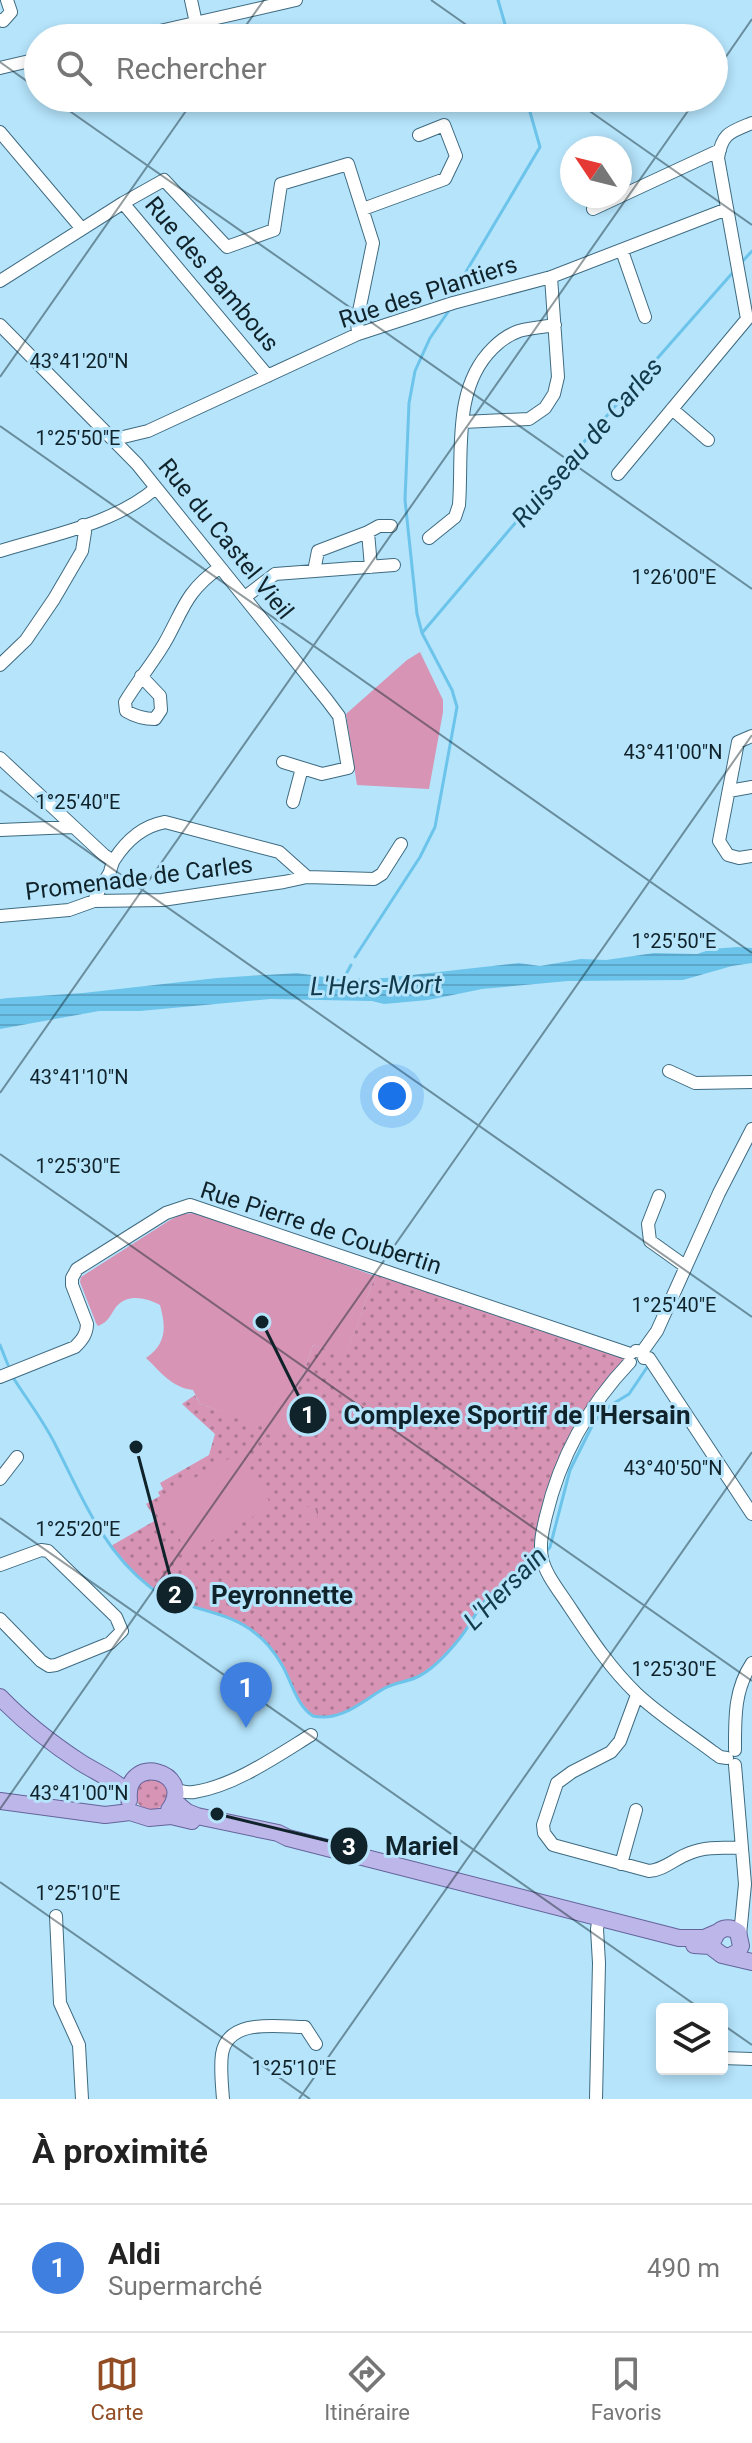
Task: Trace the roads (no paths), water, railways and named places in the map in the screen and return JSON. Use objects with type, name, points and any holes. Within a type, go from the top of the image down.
[{"type":"main road","points":[[0,1697],[49,1740],[83,1764],[112,1779],[149,1818],[177,1817],[277,1839],[290,1838]]},
{"type":"main road","points":[[112,1779],[136,1777],[148,1771],[162,1773],[172,1783],[175,1796],[187,1812],[197,1816],[278,1833],[689,1939],[718,1937],[731,1929],[752,1962]]},
{"type":"main road","points":[[131,1801],[129,1787],[136,1777]]},
{"type":"main road","points":[[161,1816],[169,1810],[175,1796]]},
{"type":"main road","points":[[0,1801],[91,1813],[131,1801]]},
{"type":"main road","points":[[718,1937],[722,1955],[741,1948]]},
{"type":"street","points":[[0,20],[3,21],[11,12],[7,0]]},
{"type":"street","points":[[191,0],[202,22]]},
{"type":"street","points":[[193,24],[296,0]]},
{"type":"street","points":[[0,68],[24,62]]},
{"type":"street","points":[[618,474],[747,319],[718,158],[725,136],[752,123]]},
{"type":"street","points":[[363,209],[445,179],[456,156],[444,125],[419,135]]},
{"type":"street","points":[[2,136],[82,229]]},
{"type":"street","points":[[593,209],[720,150]]},
{"type":"street","points":[[123,203],[164,180],[227,247],[274,230],[281,184],[348,164],[373,243],[357,321],[358,334]]},
{"type":"street","name":"Rue des Bambous","points":[[0,281],[123,203],[268,376]]},
{"type":"street","name":"Rue des Plantiers","points":[[115,441],[148,431],[358,334],[453,303],[551,277],[727,209]]},
{"type":"street","points":[[622,251],[645,317]]},
{"type":"street","points":[[741,288],[752,275]]},
{"type":"street","points":[[463,422],[529,419],[545,408],[554,394],[558,377],[551,277]]},
{"type":"street","name":"Rue du Castel Vieil","points":[[0,325],[130,456],[339,716],[348,768],[322,774],[302,768]]},
{"type":"street","points":[[429,538],[455,517],[459,505],[464,401],[470,379],[481,360],[516,331],[555,325]]},
{"type":"street","points":[[672,409],[708,440]]},
{"type":"street","name":"Rue des Plantiers","points":[[130,456],[148,431]]},
{"type":"street","points":[[0,551],[114,514],[156,488]]},
{"type":"street","points":[[0,665],[26,640],[54,599],[82,551],[83,525]]},
{"type":"street","points":[[314,571],[318,551],[379,526],[391,526]]},
{"type":"street","points":[[368,532],[371,567]]},
{"type":"street","points":[[245,597],[275,574],[394,565]]},
{"type":"street","points":[[141,676],[200,581],[219,568]]},
{"type":"street","points":[[752,736],[738,742],[719,841],[728,855],[739,858],[752,856]]},
{"type":"street","points":[[0,758],[113,861]]},
{"type":"street","points":[[283,762],[302,768],[293,802]]},
{"type":"street","points":[[729,791],[752,787]]},
{"type":"street","points":[[34,830],[43,820],[47,801]]},
{"type":"street","points":[[94,901],[113,861],[139,831],[165,822],[279,852],[307,877]]},
{"type":"street","points":[[0,830],[73,827]]},
{"type":"street","name":"Promenade de Carles","points":[[0,916],[69,910],[94,901],[162,900],[307,877],[374,879],[382,874],[401,844]]},
{"type":"street","name":"Promenade de Carles","points":[[284,882],[291,862]]},
{"type":"street","points":[[669,1071],[695,1083],[752,1082]]},
{"type":"street","points":[[732,1758],[720,1757],[637,1695],[597,1648],[566,1601],[546,1568],[541,1540],[559,1471],[572,1442],[608,1385],[637,1357],[657,1331],[719,1193],[752,1129]]},
{"type":"street","points":[[659,1196],[648,1224],[650,1241],[685,1266]]},
{"type":"street","name":"Rue Pierre de Coubertin","points":[[8,1374],[75,1347],[85,1336],[87,1324],[72,1285],[77,1269],[166,1213],[190,1205],[637,1357]]},
{"type":"street","points":[[637,1357],[649,1358],[752,1514]]},
{"type":"street","points":[[16,1484],[1,1476],[17,1457]]},
{"type":"street","points":[[0,1565],[41,1550],[48,1551],[116,1617],[122,1631],[110,1643],[49,1666],[0,1619]]},
{"type":"street","points":[[741,1948],[745,1884],[732,1758],[736,1702],[742,1681],[752,1663]]},
{"type":"street","points":[[637,1695],[620,1741],[611,1752],[557,1783],[543,1825],[547,1839],[553,1845],[621,1864],[656,1870],[698,1850],[742,1848]]},
{"type":"street","points":[[175,1796],[226,1781],[272,1759],[311,1735]]},
{"type":"street","points":[[621,1864],[636,1810]]},
{"type":"street","points":[[718,1937],[739,1910],[745,1884]]},
{"type":"street","points":[[56,1916],[60,2003],[79,2045],[82,2099]]},
{"type":"street","points":[[596,2099],[597,1929],[604,1918]]},
{"type":"street","points":[[223,2099],[222,2055],[225,2044],[242,2029],[255,2026],[305,2027],[316,2044]]},
{"type":"street","points":[[728,2058],[752,2059]]},
{"type":"water","name":"L'Hers-Mort","points":[[737,947],[752,948],[752,963],[683,980],[568,981],[482,989],[428,1000],[384,1004],[372,1001],[270,999],[140,1011],[99,1011],[0,1029],[0,999],[8,998],[297,973],[339,979],[385,978],[519,963],[540,966],[654,953],[697,954]]},
{"type":"waterway","points":[[498,0],[505,24]]},
{"type":"waterway","points":[[454,292],[540,147],[530,112]]},
{"type":"waterway","name":"Ruisseau de Carles","points":[[740,264],[752,251]]},
{"type":"waterway","name":"Ruisseau de Carles","points":[[422,633],[735,270]]},
{"type":"waterway","name":"L'Hers-Mort","points":[[355,957],[420,857],[435,827],[457,707],[452,690],[422,633],[417,614],[405,500],[409,403],[415,371],[430,338],[448,312]]},
{"type":"waterway","name":"L'Hers-Mort","points":[[343,980],[351,965]]},
{"type":"waterway","name":"L'Hersain","points":[[0,1345],[8,1365]]},
{"type":"waterway","name":"L'Hersain","points":[[545,1553],[550,1547],[570,1470],[594,1422],[611,1405],[629,1394],[648,1366]]},
{"type":"waterway","name":"L'Hersain","points":[[14,1379],[42,1420],[95,1522],[119,1557],[162,1595],[230,1619],[259,1636],[286,1672],[298,1700],[313,1716],[342,1713],[385,1688],[428,1671],[455,1644],[492,1593],[538,1562]]},
{"type":"place","name":"Complexe Sportif de l'Hersain","points":[[262,1322]]},
{"type":"place","name":"Peyronnette","points":[[136,1447]]},
{"type":"place","name":"Aldi","points":[[246,1728]]},
{"type":"place","name":"Mariel","points":[[217,1814]]}]
